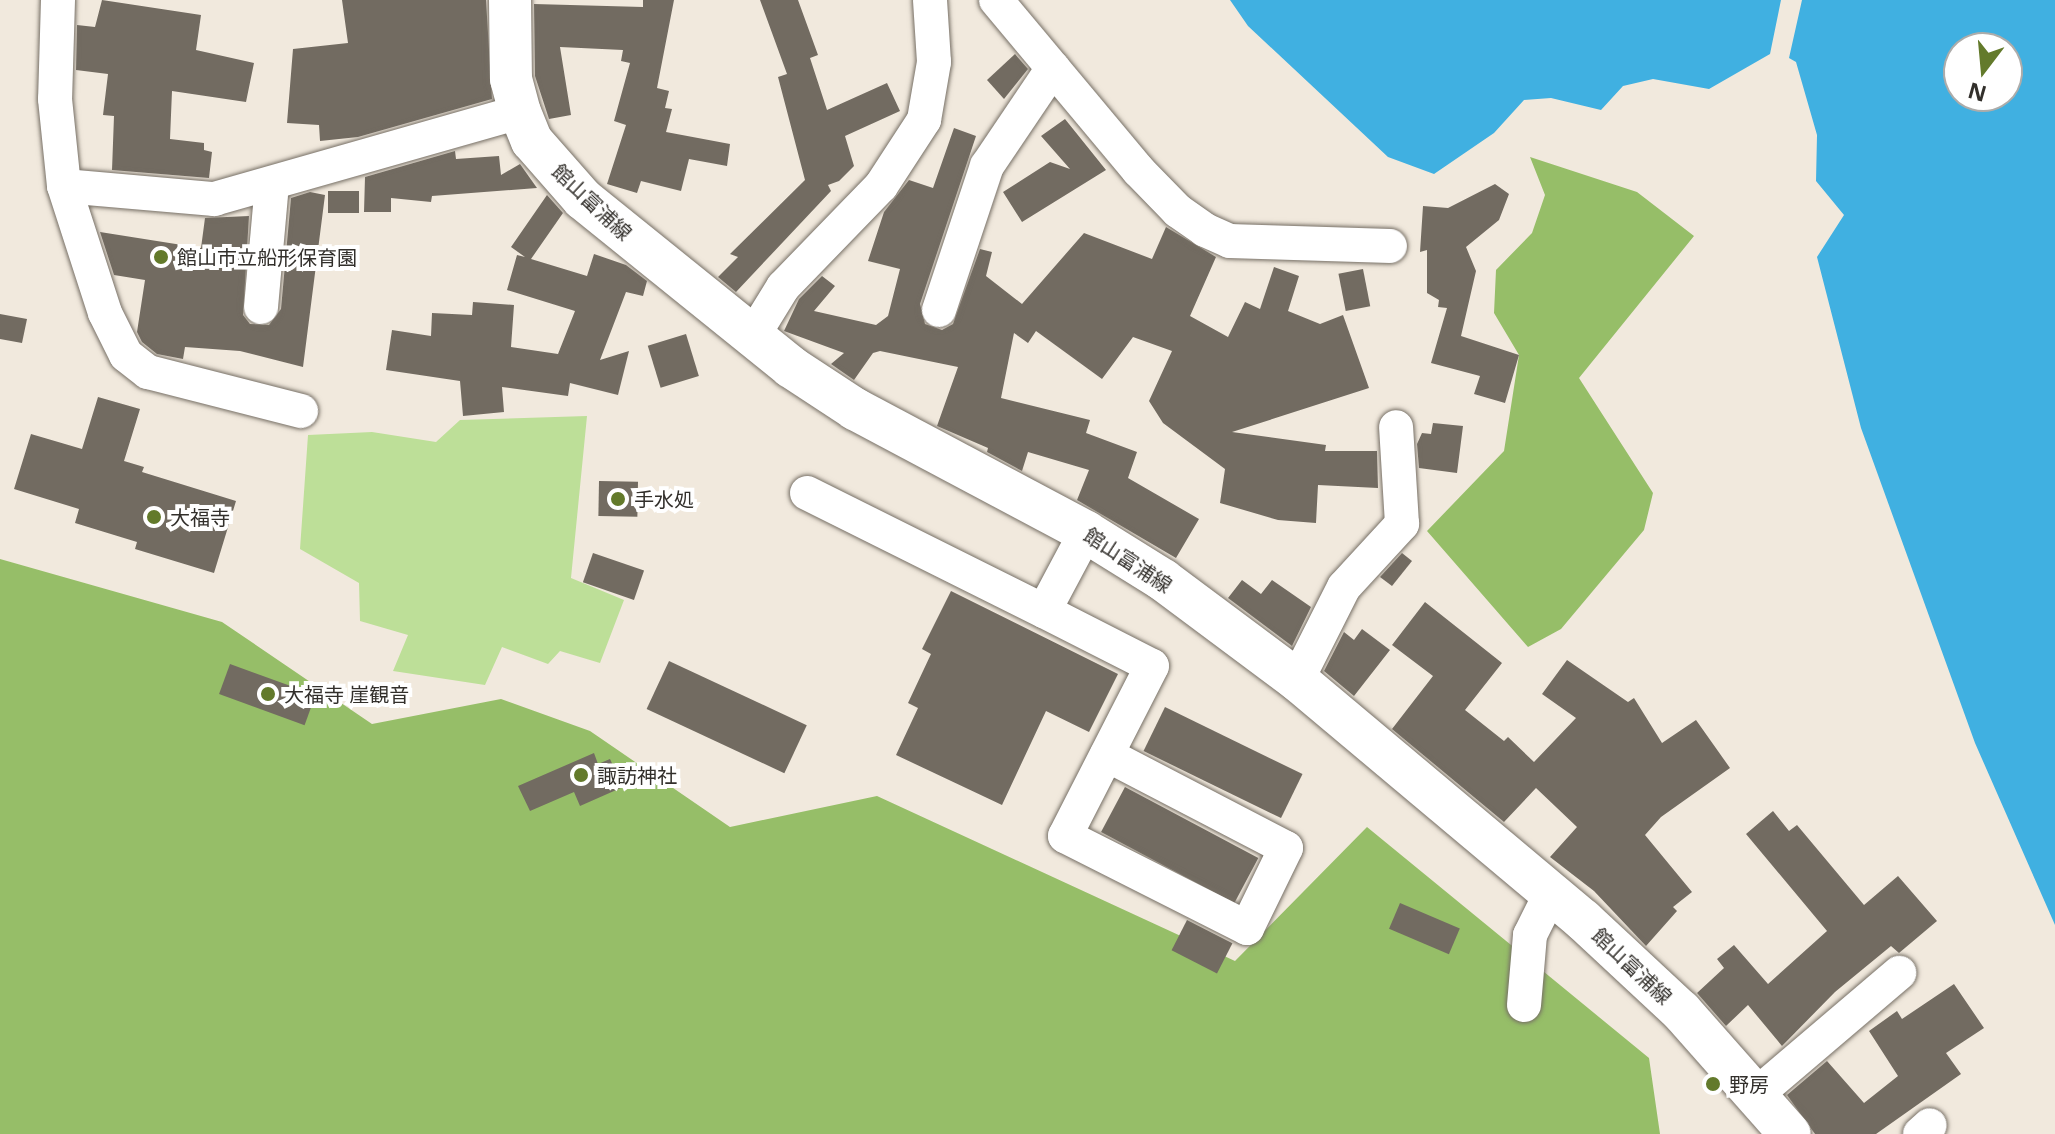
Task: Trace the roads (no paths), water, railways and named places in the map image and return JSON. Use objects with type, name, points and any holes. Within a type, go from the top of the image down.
[{"type":"main road","name":"館山富浦線","points":[[510,0],[511,79],[520,112],[532,141],[583,199],[751,339],[855,409],[1086,532],[1163,580],[1297,680],[1551,893],[1681,1011],[1790,1134]]},
{"type":"street","points":[[58,0],[55,99],[64,186],[105,313],[126,355],[148,372],[301,411]]},
{"type":"street","points":[[751,339],[783,287],[881,186],[924,120],[934,62],[930,0]]},
{"type":"street","points":[[996,0],[1138,170],[1178,211],[1205,230],[1230,241],[1390,246]]},
{"type":"street","points":[[939,310],[987,166],[1053,68]]},
{"type":"street","points":[[64,186],[214,199],[520,112]]},
{"type":"street","points":[[261,307],[272,183]]},
{"type":"street","points":[[1297,680],[1344,587],[1402,524],[1396,427]]},
{"type":"street","points":[[807,493],[1152,666],[1065,836],[1247,928],[1286,848],[1107,755]]},
{"type":"street","points":[[1044,611],[1086,532]]},
{"type":"street","points":[[1524,1005],[1530,935],[1551,893]]},
{"type":"street","points":[[1757,1094],[1899,973]]},
{"type":"water","points":[[1230,0],[1781,0],[1770,54],[1709,89],[1653,79],[1623,86],[1601,110],[1551,98],[1524,100],[1494,133],[1434,174],[1388,157],[1248,26]]},
{"type":"water","points":[[1802,0],[2055,0],[2055,925],[1975,743],[1861,428],[1817,257],[1844,215],[1816,181],[1817,135],[1796,62],[1789,58]]},
{"type":"place","name":"館山市立船形保育園","points":[[161,257]]},
{"type":"place","name":"手水処","points":[[618,499]]},
{"type":"place","name":"大福寺","points":[[154,517]]},
{"type":"place","name":"大福寺 崖観音","points":[[268,694]]},
{"type":"place","name":"諏訪神社","points":[[581,775]]},
{"type":"place","name":"野房","points":[[1713,1084]]}]
